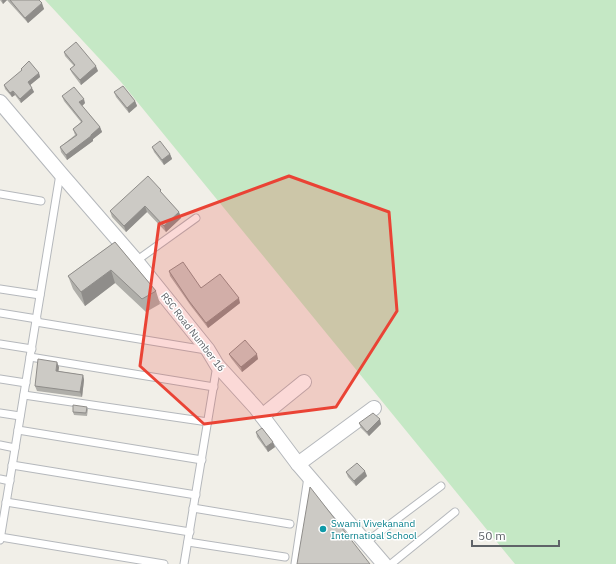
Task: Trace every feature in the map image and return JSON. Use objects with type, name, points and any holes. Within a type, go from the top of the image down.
[{"type":"street","name":"RSC Road Number 16","points":[[0,102],[60,174],[136,261],[208,350],[217,365],[256,408],[298,464],[384,564]]},
{"type":"street","points":[[262,416],[304,382]]},
{"type":"street","points":[[298,464],[374,408]]},
{"type":"lane","points":[[60,174],[10,481],[6,502],[2,513],[0,539],[164,564]]},
{"type":"lane","points":[[0,194],[41,201]]},
{"type":"lane","points":[[136,261],[196,218]]},
{"type":"lane","points":[[0,289],[40,295]]},
{"type":"lane","points":[[0,313],[208,350]]},
{"type":"lane","points":[[0,344],[32,349]]},
{"type":"lane","points":[[30,357],[214,387]]},
{"type":"lane","points":[[184,564],[217,365]]},
{"type":"lane","points":[[0,379],[26,383]]},
{"type":"lane","points":[[24,395],[208,422]]},
{"type":"lane","points":[[0,412],[20,416]]},
{"type":"lane","points":[[18,430],[202,460]]},
{"type":"lane","points":[[0,445],[15,448]]},
{"type":"lane","points":[[12,464],[196,495]]},
{"type":"lane","points":[[295,564],[308,476]]},
{"type":"lane","points":[[0,479],[10,481]]},
{"type":"lane","points":[[365,543],[441,486]]},
{"type":"lane","points":[[6,502],[190,532]]},
{"type":"lane","points":[[193,508],[290,524]]},
{"type":"lane","points":[[391,564],[455,512]]},
{"type":"lane","points":[[188,542],[285,558]]},
{"type":"highlighted area","points":[[289,176],[389,212],[397,311],[336,407],[204,424],[140,366],[159,224]]},
{"type":"green space","points":[[45,0],[616,0],[616,564],[515,564],[121,82]]},
{"type":"building","points":[[10,0],[39,0],[42,3],[25,18]]},
{"type":"building","points":[[76,42],[96,66],[80,80],[70,69],[75,65],[64,52]]},
{"type":"building","points":[[29,61],[39,73],[28,82],[32,88],[20,99],[13,91],[10,93],[4,85],[22,70],[21,69]]},
{"type":"building","points":[[123,86],[135,101],[127,108],[114,92]]},
{"type":"building","points":[[74,87],[84,99],[79,102],[100,127],[91,136],[66,155],[60,147],[77,135],[73,129],[82,122],[62,96]]},
{"type":"building","points":[[160,141],[170,154],[162,160],[152,147]]},
{"type":"building","points":[[148,176],[179,212],[164,226],[145,206],[124,226],[110,211]]},
{"type":"building","points":[[115,242],[156,291],[142,299],[111,270],[81,292],[68,276]]},
{"type":"building","points":[[183,262],[201,288],[220,274],[239,298],[206,323],[169,271]]},
{"type":"building","points":[[245,340],[257,354],[241,367],[229,354]]},
{"type":"building","points":[[38,359],[57,362],[56,371],[83,375],[80,392],[35,386]]},
{"type":"building","points":[[73,405],[87,407],[86,413],[73,412]]},
{"type":"building","points":[[373,413],[380,419],[367,432],[359,423]]},
{"type":"building","points":[[262,428],[273,442],[266,447],[256,432]]},
{"type":"building","points":[[357,463],[365,471],[354,481],[346,472]]},
{"type":"building","name":"Swami Vivekanand Internatioal School","points":[[310,487],[370,564],[297,564]]},
{"type":"place","name":"Swami Vivekanand Internatioal School","points":[[323,529]]}]
